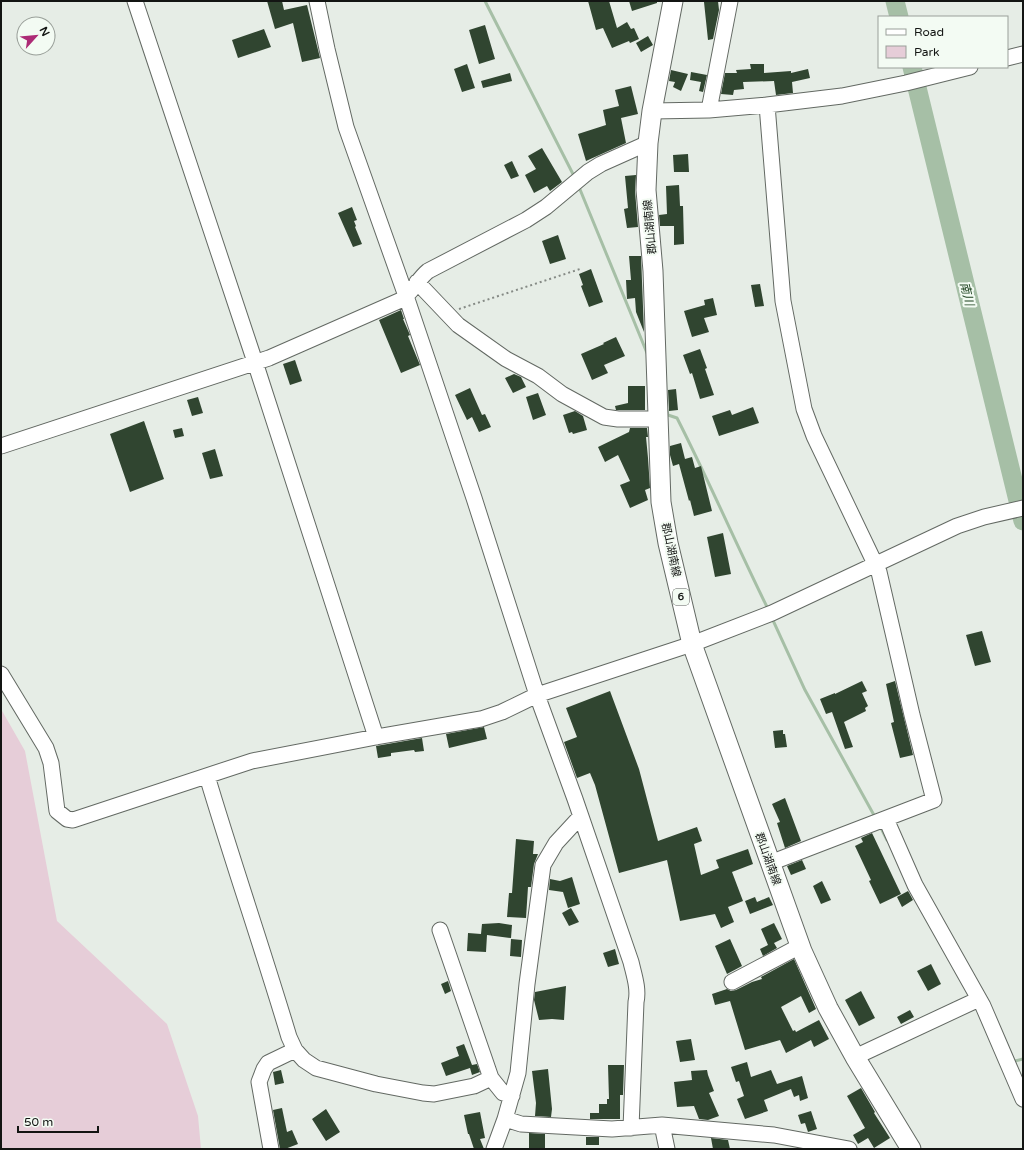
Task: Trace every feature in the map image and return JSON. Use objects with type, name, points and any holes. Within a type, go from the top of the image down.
[{"type":"main road","name":"郡山湖南線","points":[[673,1],[652,110],[648,143],[646,190],[653,271],[661,502],[668,543],[692,644],[800,946],[828,1008],[911,1149]]},
{"type":"street","points":[[135,1],[255,362],[376,737]]},
{"type":"street","points":[[317,1],[346,127],[406,296],[474,498],[538,696],[631,962],[638,995],[636,1010],[631,1128]]},
{"type":"street","points":[[709,110],[730,1]]},
{"type":"street","points":[[1008,58],[1023,54]]},
{"type":"street","points":[[652,110],[709,110],[842,96],[906,83],[966,68]]},
{"type":"street","points":[[767,105],[783,301],[804,409],[814,436],[879,572],[912,715],[934,800],[770,863]]},
{"type":"street","points":[[1,446],[255,362],[401,300],[423,275],[435,267],[526,220],[546,207],[588,172],[601,164],[648,143]]},
{"type":"street","points":[[417,282],[458,325],[506,359],[538,376],[562,394],[596,413],[613,418],[659,419]]},
{"type":"street","points":[[1,674],[46,748],[51,763],[57,811],[67,819],[73,820],[252,761],[376,737],[481,719],[502,712],[538,696],[692,644],[772,613],[957,526],[1016,509]]},
{"type":"street","points":[[207,776],[229,852],[241,883],[289,1037],[295,1050],[304,1060],[316,1068],[376,1084],[423,1093],[434,1094],[474,1086],[491,1078]]},
{"type":"street","points":[[494,1149],[512,1096],[518,1068],[527,984],[543,865],[556,844],[580,817]]},
{"type":"street","points":[[886,819],[915,885],[1016,1068],[1023,1099]]},
{"type":"street","points":[[440,930],[491,1078],[503,1093],[512,1096]]},
{"type":"street","points":[[732,982],[800,946]]},
{"type":"street","points":[[855,1056],[979,1000]]},
{"type":"street","points":[[271,1149],[259,1082],[268,1063],[295,1050]]},
{"type":"street","points":[[505,1119],[521,1124],[612,1129],[662,1125],[774,1135],[849,1149]]},
{"type":"street","points":[[662,1125],[668,1149]]},
{"type":"path","points":[[447,313],[580,269]]},
{"type":"green space","points":[[1,709],[25,751],[57,921],[167,1024],[198,1116],[201,1149],[1,1149]]},
{"type":"building","points":[[267,1],[282,1],[284,10],[307,5],[320,58],[302,62],[293,23],[275,29]]},
{"type":"building","points":[[588,1],[609,1],[617,28],[627,22],[631,29],[634,28],[639,39],[630,43],[629,41],[612,48],[603,28],[596,30]]},
{"type":"building","points":[[629,1],[657,1],[657,3],[632,11]]},
{"type":"building","points":[[718,1],[719,10],[713,39],[708,40],[704,2]]},
{"type":"building","points":[[485,25],[495,59],[479,64],[469,30]]},
{"type":"building","points":[[264,29],[271,47],[238,58],[232,40]]},
{"type":"building","points":[[648,36],[653,45],[641,52],[636,43]]},
{"type":"building","points":[[467,64],[475,88],[462,92],[454,69]]},
{"type":"building","points":[[750,64],[764,64],[764,73],[791,71],[791,73],[808,69],[810,78],[792,82],[793,93],[776,95],[774,81],[743,82],[744,89],[734,90],[733,95],[721,94],[725,73],[737,73],[736,70],[751,69]]},
{"type":"building","points":[[671,70],[688,74],[681,91],[673,87],[675,82],[669,81]]},
{"type":"building","points":[[691,72],[707,75],[703,92],[699,91],[701,82],[690,80]]},
{"type":"building","points":[[510,73],[512,81],[483,88],[481,81]]},
{"type":"building","points":[[631,86],[638,114],[621,118],[626,143],[586,161],[578,134],[606,125],[603,110],[619,106],[615,90]]},
{"type":"building","points":[[542,148],[562,182],[550,191],[547,186],[534,193],[525,175],[536,169],[528,156]]},
{"type":"building","points":[[688,154],[689,172],[674,172],[673,155]]},
{"type":"building","points":[[512,161],[519,176],[511,179],[504,165]]},
{"type":"building","points":[[636,175],[635,191],[638,227],[627,228],[624,209],[628,208],[625,176]]},
{"type":"building","points":[[679,185],[680,206],[683,206],[684,244],[674,245],[674,226],[660,226],[659,215],[667,214],[666,186]]},
{"type":"building","points":[[352,207],[357,220],[354,221],[355,227],[362,244],[353,247],[338,213]]},
{"type":"building","points":[[558,235],[566,259],[550,264],[542,241]]},
{"type":"building","points":[[629,256],[641,256],[644,332],[636,312],[635,298],[627,299],[626,280],[631,280]]},
{"type":"building","points":[[591,269],[603,302],[589,307],[581,286],[583,285],[579,274]]},
{"type":"building","points":[[760,284],[764,306],[755,307],[751,285]]},
{"type":"building","points":[[713,298],[717,315],[704,318],[709,332],[692,337],[684,311],[705,305],[704,300]]},
{"type":"building","points":[[401,310],[410,335],[408,336],[420,365],[401,373],[379,320]]},
{"type":"building","points":[[616,337],[625,356],[604,365],[608,373],[592,380],[581,354]]},
{"type":"building","points":[[700,349],[714,395],[700,399],[692,373],[690,374],[683,355]]},
{"type":"building","points":[[295,360],[302,381],[290,385],[283,364]]},
{"type":"building","points":[[514,374],[521,377],[526,387],[513,393],[505,378]]},
{"type":"building","points":[[628,386],[645,386],[645,410],[616,410],[615,406],[628,403]]},
{"type":"building","points":[[470,388],[482,415],[485,414],[491,427],[479,432],[472,417],[467,420],[455,395]]},
{"type":"building","points":[[676,389],[678,410],[669,411],[668,390]]},
{"type":"building","points":[[538,393],[546,415],[533,420],[526,397]]},
{"type":"building","points":[[198,397],[203,413],[192,416],[187,400]]},
{"type":"building","points":[[753,407],[759,423],[719,436],[712,416],[730,410],[732,415]]},
{"type":"building","points":[[575,411],[583,416],[587,430],[573,434],[572,432],[569,433],[563,415]]},
{"type":"building","points":[[144,421],[164,479],[130,492],[110,434]]},
{"type":"building","points":[[182,428],[184,436],[175,438],[173,430]]},
{"type":"building","points":[[630,428],[647,428],[648,437],[646,437],[650,488],[645,490],[648,500],[630,508],[620,485],[630,481],[618,455],[605,462],[598,447],[629,432]]},
{"type":"building","points":[[681,443],[685,459],[692,457],[695,468],[701,466],[712,511],[694,516],[679,464],[673,466],[670,455],[670,446]]},
{"type":"building","points":[[215,449],[223,476],[210,479],[202,453]]},
{"type":"building","points":[[723,533],[731,574],[715,577],[707,537]]},
{"type":"building","points":[[982,631],[991,662],[975,666],[966,635]]},
{"type":"building","points":[[862,681],[867,691],[862,693],[868,706],[865,708],[866,711],[844,722],[853,747],[845,749],[832,712],[826,714],[820,699],[835,694]]},
{"type":"building","points":[[895,681],[913,755],[900,758],[891,723],[894,722],[886,684]]},
{"type":"building","points":[[610,691],[639,769],[658,841],[697,827],[702,841],[694,844],[701,875],[719,868],[716,860],[748,849],[753,864],[732,872],[743,901],[728,907],[734,922],[721,928],[715,914],[680,921],[667,860],[619,873],[595,785],[590,773],[577,778],[564,742],[577,737],[566,708]]},
{"type":"building","points":[[484,727],[487,739],[449,748],[446,734]]},
{"type":"building","points":[[783,730],[787,747],[775,748],[773,731]]},
{"type":"building","points":[[422,738],[424,751],[415,752],[414,750],[391,753],[391,756],[378,758],[376,746]]},
{"type":"building","points":[[785,798],[801,841],[785,848],[777,823],[780,822],[772,804]]},
{"type":"building","points":[[872,833],[901,894],[880,904],[869,881],[871,880],[855,846],[863,842],[861,838]]},
{"type":"building","points":[[516,839],[534,841],[533,854],[538,854],[534,864],[531,887],[528,887],[526,918],[507,917],[509,893],[512,893]]},
{"type":"building","points":[[802,860],[806,869],[791,875],[787,866]]},
{"type":"building","points":[[572,877],[580,904],[568,908],[563,892],[549,890],[550,879],[560,881]]},
{"type":"building","points":[[822,881],[831,900],[821,904],[813,886]]},
{"type":"building","points":[[908,891],[913,900],[902,907],[897,897]]},
{"type":"building","points":[[755,897],[757,902],[769,897],[773,905],[750,914],[745,901]]},
{"type":"building","points":[[571,908],[579,922],[569,926],[562,913]]},
{"type":"building","points":[[499,923],[512,925],[511,938],[487,935],[486,952],[467,951],[468,933],[481,934],[482,924]]},
{"type":"building","points":[[774,923],[782,939],[774,943],[777,948],[763,956],[760,949],[768,945],[761,929]]},
{"type":"building","points":[[511,939],[522,940],[521,957],[510,956]]},
{"type":"building","points":[[730,939],[742,966],[727,974],[715,946]]},
{"type":"building","points":[[615,949],[619,964],[608,967],[603,953]]},
{"type":"building","points":[[794,959],[816,1009],[809,1013],[801,996],[781,1007],[793,1031],[795,1030],[796,1032],[819,1020],[829,1039],[814,1047],[811,1040],[786,1053],[780,1040],[745,1050],[730,1001],[715,1005],[712,994],[727,989],[731,991],[736,990],[762,979],[761,977]]},
{"type":"building","points":[[931,964],[941,984],[928,991],[917,971]]},
{"type":"building","points":[[448,981],[451,991],[445,994],[441,984]]},
{"type":"building","points":[[566,986],[564,1020],[539,1020],[534,1000],[535,992]]},
{"type":"building","points":[[861,991],[875,1018],[859,1026],[845,1000]]},
{"type":"building","points":[[910,1010],[914,1017],[901,1024],[897,1017]]},
{"type":"building","points":[[691,1039],[695,1060],[680,1062],[676,1041]]},
{"type":"building","points":[[464,1044],[472,1065],[477,1064],[480,1072],[472,1075],[470,1068],[446,1076],[441,1063],[459,1056],[456,1047]]},
{"type":"building","points":[[747,1062],[751,1077],[771,1070],[777,1084],[802,1076],[808,1098],[800,1101],[799,1095],[794,1097],[791,1089],[764,1100],[768,1111],[745,1119],[737,1099],[744,1096],[739,1081],[736,1082],[731,1067]]},
{"type":"building","points":[[608,1065],[624,1065],[623,1095],[620,1095],[620,1119],[590,1119],[590,1113],[599,1113],[599,1104],[607,1104],[607,1099],[609,1099]]},
{"type":"building","points":[[548,1069],[552,1109],[551,1117],[535,1116],[536,1103],[532,1071]]},
{"type":"building","points":[[281,1070],[284,1083],[275,1085],[273,1072]]},
{"type":"building","points":[[707,1070],[714,1091],[709,1093],[719,1116],[708,1120],[699,1119],[694,1106],[677,1107],[674,1082],[692,1080],[691,1071]]},
{"type":"building","points":[[861,1088],[875,1112],[874,1113],[890,1138],[874,1148],[868,1138],[858,1144],[853,1135],[865,1128],[847,1096]]},
{"type":"building","points":[[282,1108],[287,1132],[292,1130],[298,1144],[285,1149],[280,1149],[273,1110]]},
{"type":"building","points":[[326,1109],[340,1132],[326,1141],[312,1119]]},
{"type":"building","points":[[811,1111],[817,1129],[808,1132],[805,1123],[801,1124],[798,1115]]},
{"type":"building","points":[[480,1112],[485,1138],[480,1139],[484,1149],[474,1149],[468,1134],[464,1115]]},
{"type":"building","points":[[529,1133],[545,1134],[545,1149],[529,1149]]},
{"type":"building","points":[[586,1137],[599,1137],[599,1145],[586,1145]]},
{"type":"building","points":[[711,1138],[728,1140],[730,1149],[713,1149]]},
{"type":"waterway","points":[[485,1],[575,178]]},
{"type":"waterway","name":"南川","points":[[895,1],[899,16]]},
{"type":"waterway","name":"南川","points":[[912,68],[1023,521]]},
{"type":"waterway","points":[[579,187],[647,353]]},
{"type":"waterway","points":[[667,410],[668,415],[677,418],[768,609]]},
{"type":"waterway","points":[[772,618],[805,690],[875,817]]},
{"type":"waterway","points":[[880,826],[887,840]]},
{"type":"waterway","points":[[1015,1061],[1023,1059]]}]
